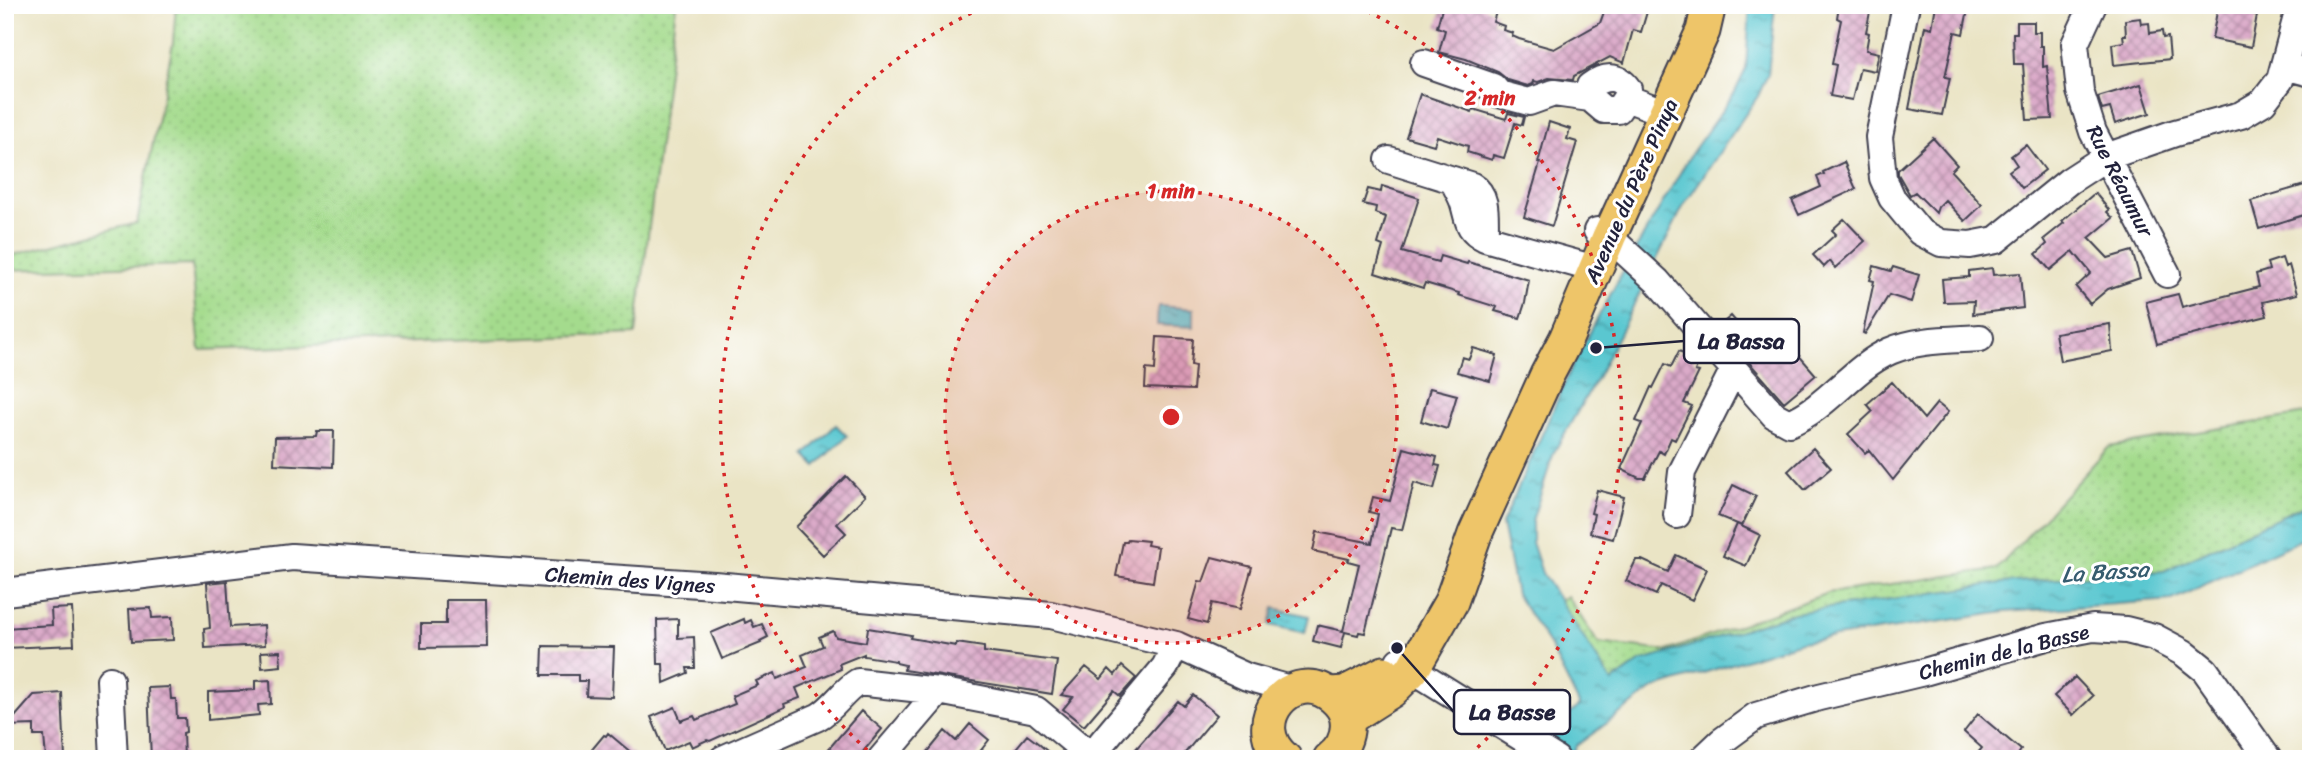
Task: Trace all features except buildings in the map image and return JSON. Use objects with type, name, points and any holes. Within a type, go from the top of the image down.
[{"type":"main road","name":"Avenue du Père Pinya","points":[[1339,707],[1345,693],[1405,665],[1410,646],[1475,534],[1566,339],[1588,267],[1609,238],[1648,107],[1701,5]]},
{"type":"main road","name":"Avenue du Père Pinya","points":[[1648,107],[1703,31],[1709,5]]},
{"type":"main road","points":[[1284,758],[1271,741],[1269,720],[1273,707],[1282,697],[1294,690],[1313,688],[1339,707],[1347,732],[1343,744],[1330,759]]},
{"type":"street","points":[[1906,5],[1879,137],[1883,177],[1892,198],[1920,232],[1941,243],[1970,245],[1996,240],[2069,181],[2106,157],[2175,133],[2241,115],[2263,102],[2295,55],[2300,5]]},
{"type":"street","name":"Rue Réaumur","points":[[2093,5],[2075,44],[2080,91],[2106,157],[2167,274]]},
{"type":"street","points":[[2295,55],[2311,73]]},
{"type":"street","points":[[1424,63],[1493,87],[1499,94],[1529,102],[1554,93],[1590,98],[1604,110],[1648,107]]},
{"type":"street","points":[[1389,160],[1472,186],[1480,191],[1483,198],[1485,238],[1588,267]]},
{"type":"street","points":[[1609,238],[1657,281],[1774,415],[1789,423],[1803,418],[1860,370],[1889,351],[1915,343],[1980,338]]},
{"type":"street","points":[[1677,514],[1682,472],[1734,369]]},
{"type":"street","name":"Chemin des Vignes","points":[[5,592],[292,557],[714,585],[1051,615],[1176,645],[1247,677],[1294,690]]},
{"type":"street","name":"Chemin de la Basse","points":[[1703,759],[1756,716],[2046,637],[2093,628],[2126,630],[2154,637],[2184,653],[2205,670],[2268,759]]},
{"type":"street","points":[[723,759],[818,718],[858,682],[939,691],[1036,710],[1089,757],[1165,667],[1176,645]]},
{"type":"street","points":[[1405,665],[1556,759]]},
{"type":"street","points":[[1247,677],[1269,720]]},
{"type":"street","points":[[110,680],[114,759]]},
{"type":"street","points":[[881,759],[939,691]]},
{"type":"green space","points":[[176,5],[676,5],[636,334],[200,350],[192,265],[5,270],[5,257],[137,223],[173,43]]},
{"type":"green space","points":[[2311,413],[2311,502],[2164,571],[2002,583],[1640,662],[1612,682],[1559,601],[1567,596],[1598,643],[1667,651],[1828,593],[1997,569],[2109,447]]},
{"type":"water","points":[[1750,5],[1775,5],[1768,74],[1758,96],[1685,203],[1598,376],[1554,452],[1532,521],[1532,542],[1542,573],[1612,682],[1640,662],[1794,613],[2002,583],[2164,571],[2311,502],[2311,535],[2172,600],[2005,612],[1801,642],[1653,689],[1576,746],[1569,759],[1537,759],[1553,726],[1580,706],[1550,646],[1516,594],[1502,524],[1576,358],[1691,154],[1735,92],[1746,69]]},
{"type":"water","points":[[1158,306],[1194,309],[1194,327],[1157,325]]},
{"type":"water","points":[[836,425],[847,436],[816,466],[805,455]]},
{"type":"water","points":[[1274,608],[1309,616],[1305,633],[1270,625]]},
{"type":"place","name":"La Bassa","points":[[1596,348]]},
{"type":"place","name":"La Basse","points":[[1397,648]]}]
